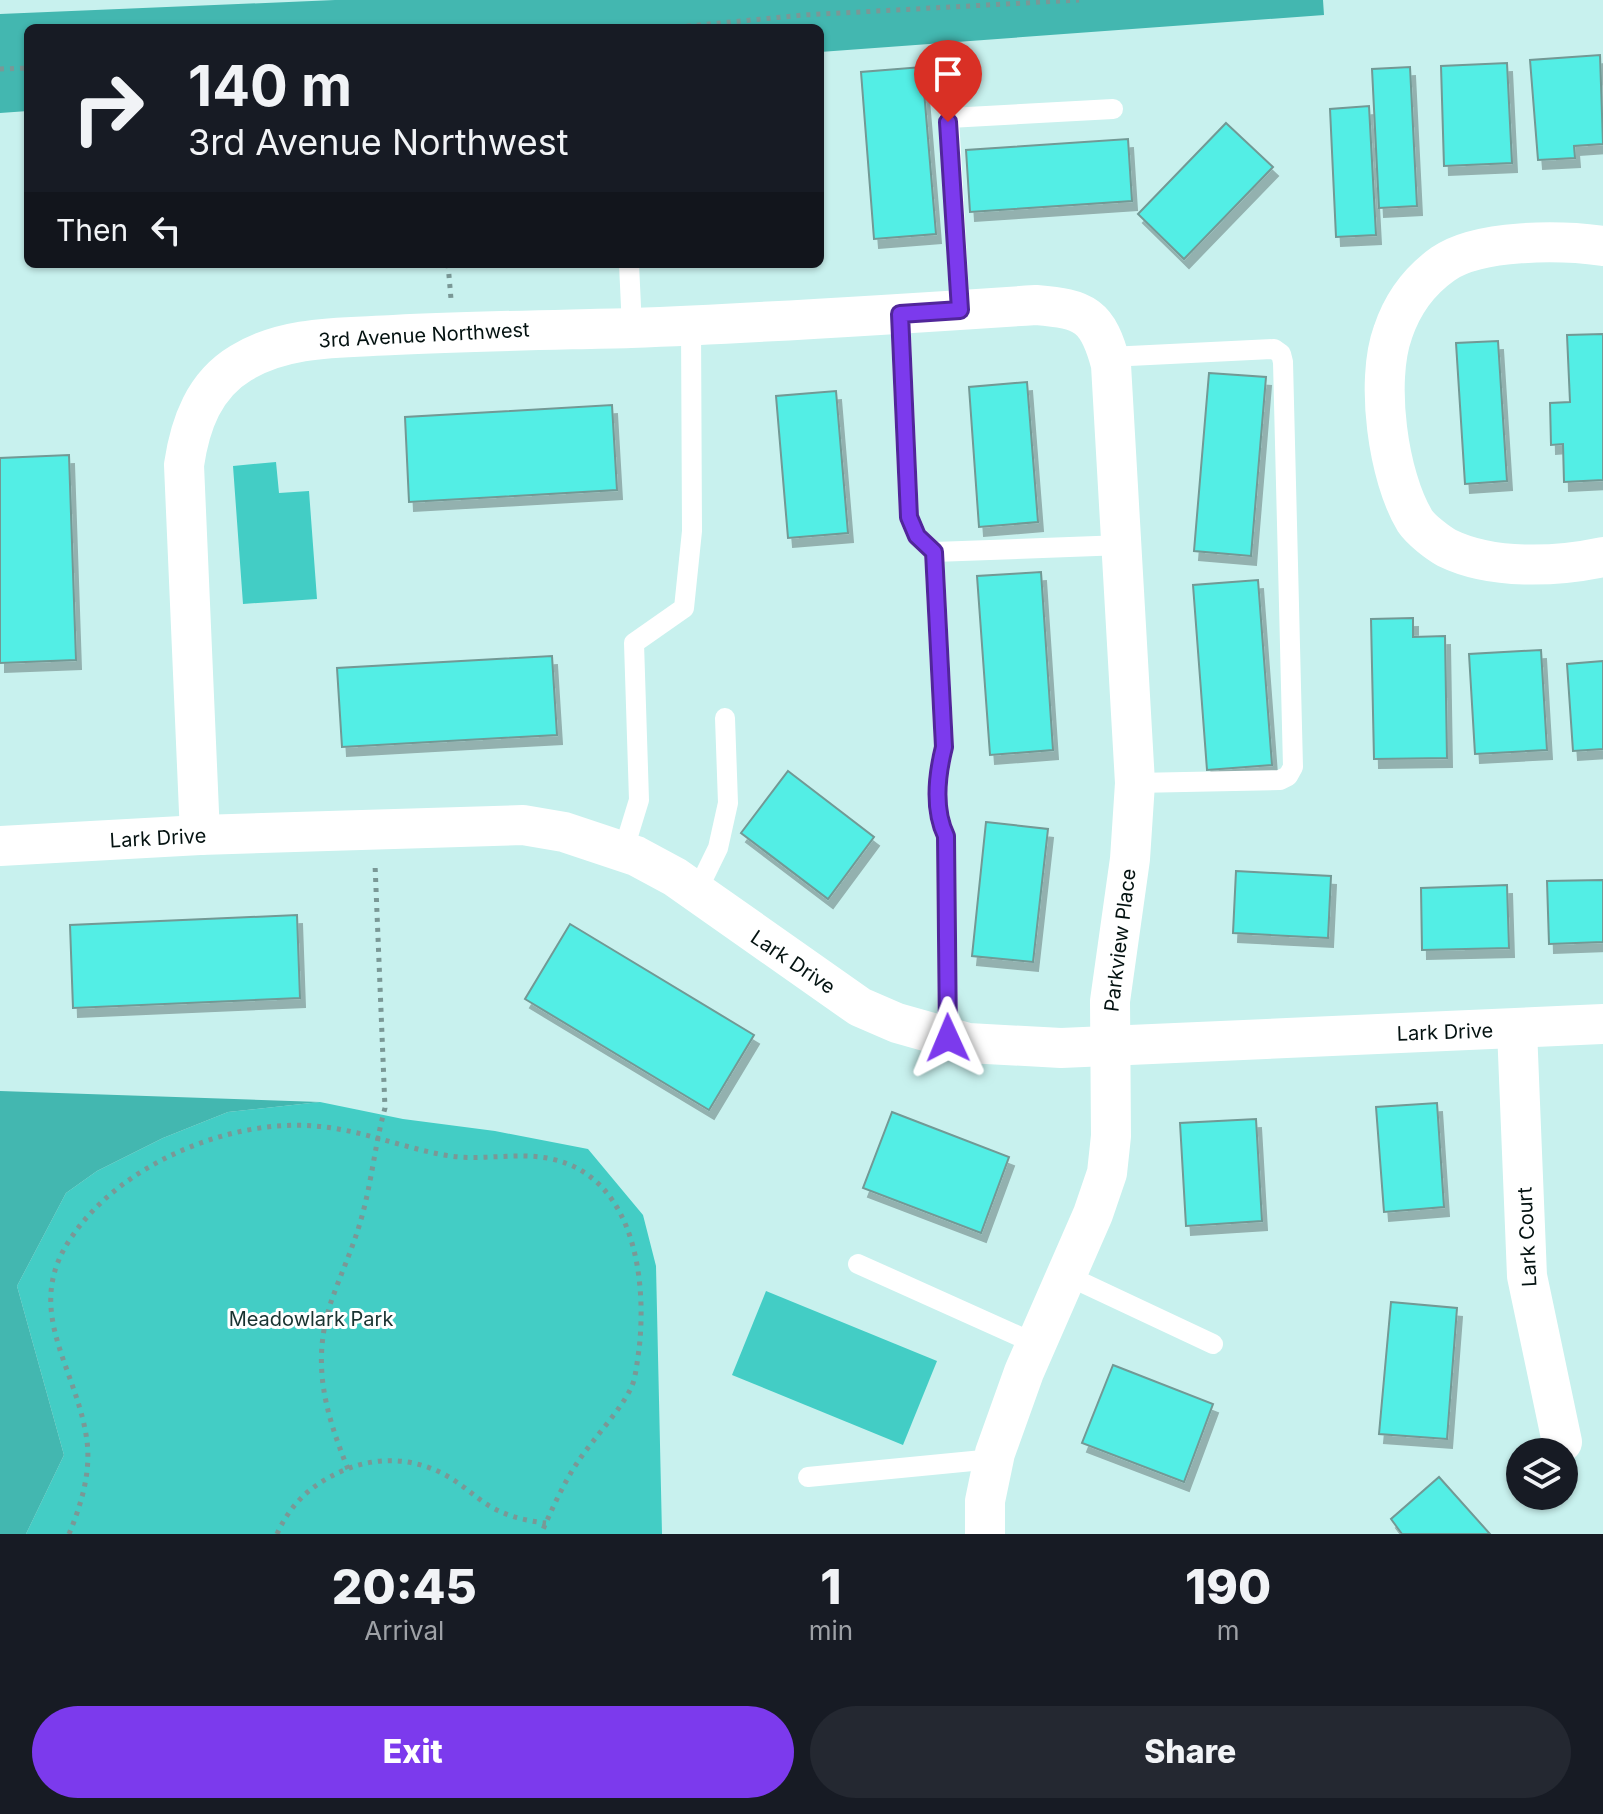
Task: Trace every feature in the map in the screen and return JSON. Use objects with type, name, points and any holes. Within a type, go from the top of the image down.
[{"type":"street","points":[[1603,246],[1574,242],[1486,248],[1444,263],[1411,294],[1392,333],[1385,372],[1391,458],[1401,492],[1416,524],[1447,547],[1485,560],[1536,564],[1603,557]]},
{"type":"street","name":"3rd Avenue Northwest","points":[[200,835],[184,465],[188,435],[201,406],[218,379],[242,362],[302,340],[452,332],[632,328],[1036,305],[1069,307],[1088,318],[1103,342]]},
{"type":"street","name":"Parkview Place","points":[[985,1534],[985,1501],[993,1459],[1036,1344],[1093,1214],[1107,1173],[1113,1097],[1110,1001],[1130,859],[1135,783],[1123,545],[1103,342]]},
{"type":"street","name":"Lark Drive","points":[[0,846],[200,835],[523,825],[564,832],[623,852],[675,877],[860,1007],[897,1023],[968,1043],[1061,1048],[1603,1024]]},
{"type":"street","name":"Lark Court","points":[[1517,1029],[1527,1276],[1561,1438]]},
{"type":"lane","points":[[960,310],[949,118],[1113,109]]},
{"type":"lane","points":[[629,268],[632,328]]},
{"type":"lane","points":[[900,314],[909,517],[917,536],[934,552],[944,747],[938,771],[939,822],[946,836],[948,1038]]},
{"type":"lane","points":[[623,852],[639,800],[634,643],[684,608],[692,531],[691,325]]},
{"type":"lane","points":[[1103,342],[1274,349],[1281,354],[1283,362],[1293,767],[1288,776],[1280,780],[1135,783]]},
{"type":"lane","points":[[934,552],[1123,545]]},
{"type":"lane","points":[[696,893],[718,848],[728,803],[725,718]]},
{"type":"lane","points":[[858,1264],[1036,1344]]},
{"type":"lane","points":[[1066,1275],[1213,1344]]},
{"type":"lane","points":[[808,1477],[993,1459]]},
{"type":"path","points":[[709,24],[804,15],[1079,0]]},
{"type":"path","points":[[0,69],[24,68]]},
{"type":"path","points":[[348,1469],[330,1425],[321,1376],[323,1335],[331,1302],[356,1238],[370,1188],[377,1137],[385,1108],[375,866]]},
{"type":"path","points":[[69,1534],[84,1488],[87,1442],[76,1397],[55,1339],[50,1298],[57,1263],[73,1235],[105,1197],[131,1179],[194,1146],[253,1128],[312,1125],[377,1137],[447,1156],[533,1156],[570,1164],[588,1175],[615,1203],[635,1251],[641,1306],[639,1350],[632,1387],[577,1462],[541,1534]]},
{"type":"path","points":[[277,1534],[283,1521],[318,1482],[348,1469],[385,1459],[423,1466],[459,1483],[494,1509],[520,1520],[546,1523]]},
{"type":"green space","points":[[276,462],[279,493],[309,491],[317,599],[243,604],[233,466]]},
{"type":"green space","name":"Meadowlark Park","points":[[320,1102],[403,1119],[495,1131],[588,1149],[643,1215],[656,1266],[662,1534],[26,1534],[64,1455],[17,1286],[66,1193],[97,1171],[163,1138],[228,1112]]},
{"type":"green space","points":[[766,1291],[937,1361],[903,1445],[732,1375]]},
{"type":"shaded area","points":[[335,0],[1323,0],[1324,15],[824,52],[824,24],[24,24],[24,111],[0,113],[0,14]]},
{"type":"shaded area","points":[[0,1091],[320,1102],[228,1112],[163,1138],[97,1171],[66,1193],[17,1286],[64,1455],[26,1534],[0,1534]]},
{"type":"building","points":[[1600,55],[1603,144],[1574,146],[1575,158],[1538,160],[1530,60]]},
{"type":"building","points":[[1507,63],[1512,163],[1444,166],[1441,66]]},
{"type":"building","points":[[922,67],[936,234],[874,239],[861,72]]},
{"type":"building","points":[[1410,67],[1417,206],[1379,208],[1372,69]]},
{"type":"building","points":[[1369,106],[1376,235],[1336,237],[1330,109]]},
{"type":"building","points":[[1226,123],[1273,167],[1184,259],[1138,214]]},
{"type":"building","points":[[1128,139],[1132,201],[970,212],[966,150]]},
{"type":"building","points":[[1603,334],[1603,480],[1564,482],[1563,444],[1551,445],[1550,403],[1570,402],[1567,335]]},
{"type":"building","points":[[1498,341],[1507,481],[1465,484],[1456,343]]},
{"type":"building","points":[[1209,373],[1266,377],[1251,556],[1194,551]]},
{"type":"building","points":[[1027,382],[1038,522],[979,527],[969,387]]},
{"type":"building","points":[[836,391],[848,533],[788,538],[776,396]]},
{"type":"building","points":[[612,405],[617,490],[409,502],[405,417]]},
{"type":"building","points":[[69,455],[76,660],[0,663],[0,458]]},
{"type":"building","points":[[1041,572],[1053,750],[990,755],[977,576]]},
{"type":"building","points":[[1258,580],[1272,765],[1207,770],[1193,585]]},
{"type":"building","points":[[1413,618],[1413,637],[1445,636],[1447,758],[1374,759],[1371,619]]},
{"type":"building","points":[[1541,650],[1547,750],[1475,754],[1469,654]]},
{"type":"building","points":[[552,656],[557,735],[342,747],[337,668]]},
{"type":"building","points":[[1603,661],[1603,749],[1573,751],[1567,664]]},
{"type":"building","points":[[788,771],[874,837],[828,899],[741,833]]},
{"type":"building","points":[[986,822],[1048,829],[1033,962],[972,956]]},
{"type":"building","points":[[1236,871],[1331,876],[1328,938],[1233,933]]},
{"type":"building","points":[[1603,880],[1603,942],[1549,944],[1547,881]]},
{"type":"building","points":[[1507,885],[1509,948],[1422,950],[1421,888]]},
{"type":"building","points":[[297,915],[300,998],[73,1008],[70,925]]},
{"type":"building","points":[[570,924],[754,1035],[709,1110],[525,999]]},
{"type":"building","points":[[1437,1103],[1444,1207],[1384,1212],[1376,1107]]},
{"type":"building","points":[[892,1112],[1009,1157],[981,1233],[863,1188]]},
{"type":"building","points":[[1256,1119],[1262,1221],[1186,1226],[1180,1123]]},
{"type":"building","points":[[1391,1302],[1457,1308],[1447,1439],[1379,1434]]},
{"type":"building","points":[[1113,1365],[1213,1404],[1184,1482],[1082,1443]]},
{"type":"building","points":[[1439,1477],[1490,1534],[1402,1534],[1391,1519]]},
{"type":"route","points":[[948,122],[960,310],[900,314],[909,517],[917,536],[934,552],[944,747],[938,771],[939,822],[946,836],[948,1038]]}]
